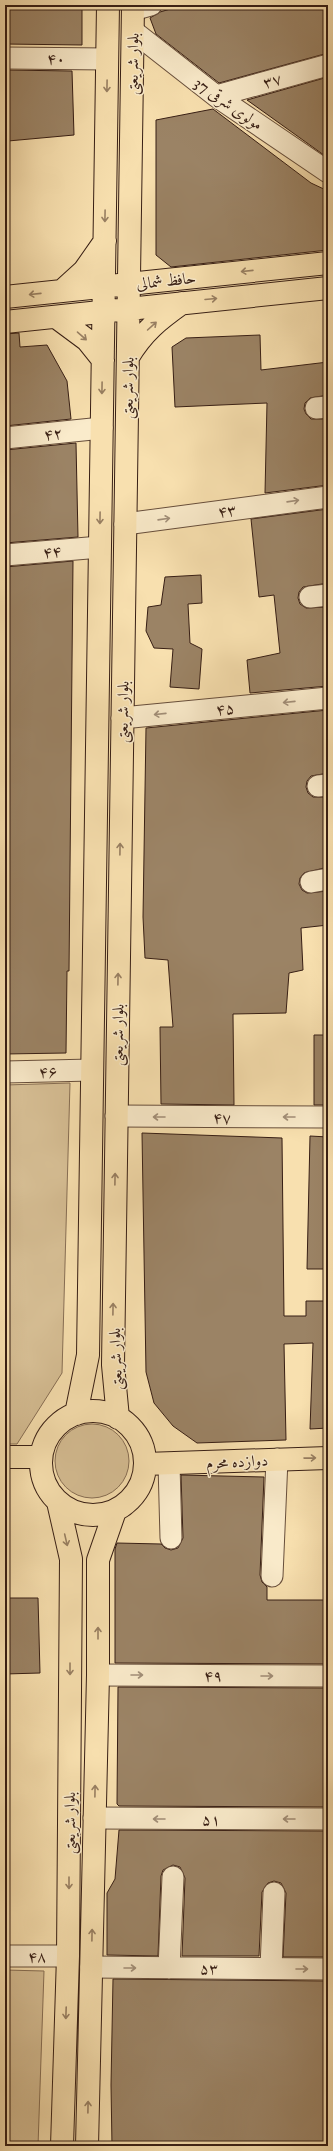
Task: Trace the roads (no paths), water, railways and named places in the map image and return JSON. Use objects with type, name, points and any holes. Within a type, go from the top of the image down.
[{"type":"main road","name":"بلوار شریعتی","points":[[76,1414],[88,1355],[108,5]]},
{"type":"main road","name":"بلوار شریعتی","points":[[118,1418],[113,1365],[116,1116],[128,308],[137,13]]},
{"type":"main road","points":[[62,291],[84,271],[105,241]]},
{"type":"main road","name":"حافظ شمالی","points":[[5,297],[328,263]]},
{"type":"main road","points":[[274,268],[276,294]]},
{"type":"main road","name":"حافظ شمالی","points":[[5,322],[328,288]]},
{"type":"main road","points":[[128,356],[139,338],[150,327],[184,302]]},
{"type":"main road","points":[[56,317],[87,340],[102,360]]},
{"type":"main road","points":[[90,1411],[105,1413],[118,1418],[129,1426],[138,1437],[143,1450],[145,1464],[143,1478],[137,1492],[127,1503],[115,1511],[101,1515],[85,1515],[70,1511],[58,1502],[49,1490],[43,1477],[41,1456],[47,1438],[55,1428],[76,1414],[90,1411]]},
{"type":"main road","points":[[5,1457],[41,1456]]},
{"type":"main road","name":"دوازده محرم","points":[[145,1464],[328,1458]]},
{"type":"main road","name":"بلوار شریعتی","points":[[58,1502],[71,1558],[68,1956],[62,2146]]},
{"type":"main road","name":"بلوار شریعتی","points":[[87,2146],[98,1675],[98,1560],[115,1511]]},
{"type":"main road","points":[[68,1956],[91,1968]]},
{"type":"street","name":"مولوی شرقی 37","points":[[137,13],[216,96],[328,172]]},
{"type":"street","name":"۴۰","points":[[5,58],[107,58]]},
{"type":"street","name":"۳۷","points":[[216,96],[328,65]]},
{"type":"street","name":"۴۲","points":[[5,438],[102,428]]},
{"type":"street","name":"۴۳","points":[[125,524],[328,497]]},
{"type":"street","name":"۴۴","points":[[5,555],[100,547]]},
{"type":"street","name":"۴۵","points":[[122,718],[328,698]]},
{"type":"street","name":"۴۶","points":[[5,1072],[92,1070]]},
{"type":"street","name":"۴۷","points":[[116,1116],[328,1117]]},
{"type":"street","points":[[272,1576],[277,1459]]},
{"type":"street","points":[[170,1464],[171,1538]]},
{"type":"street","name":"۴۹","points":[[98,1675],[328,1676]]},
{"type":"street","name":"۵۱","points":[[94,1818],[328,1819]]},
{"type":"street","points":[[169,1968],[173,1877]]},
{"type":"street","points":[[271,1968],[274,1893]]},
{"type":"street","name":"۴۸","points":[[5,1956],[68,1956]]},
{"type":"street","name":"۵۳","points":[[91,1968],[328,1969]]}]
